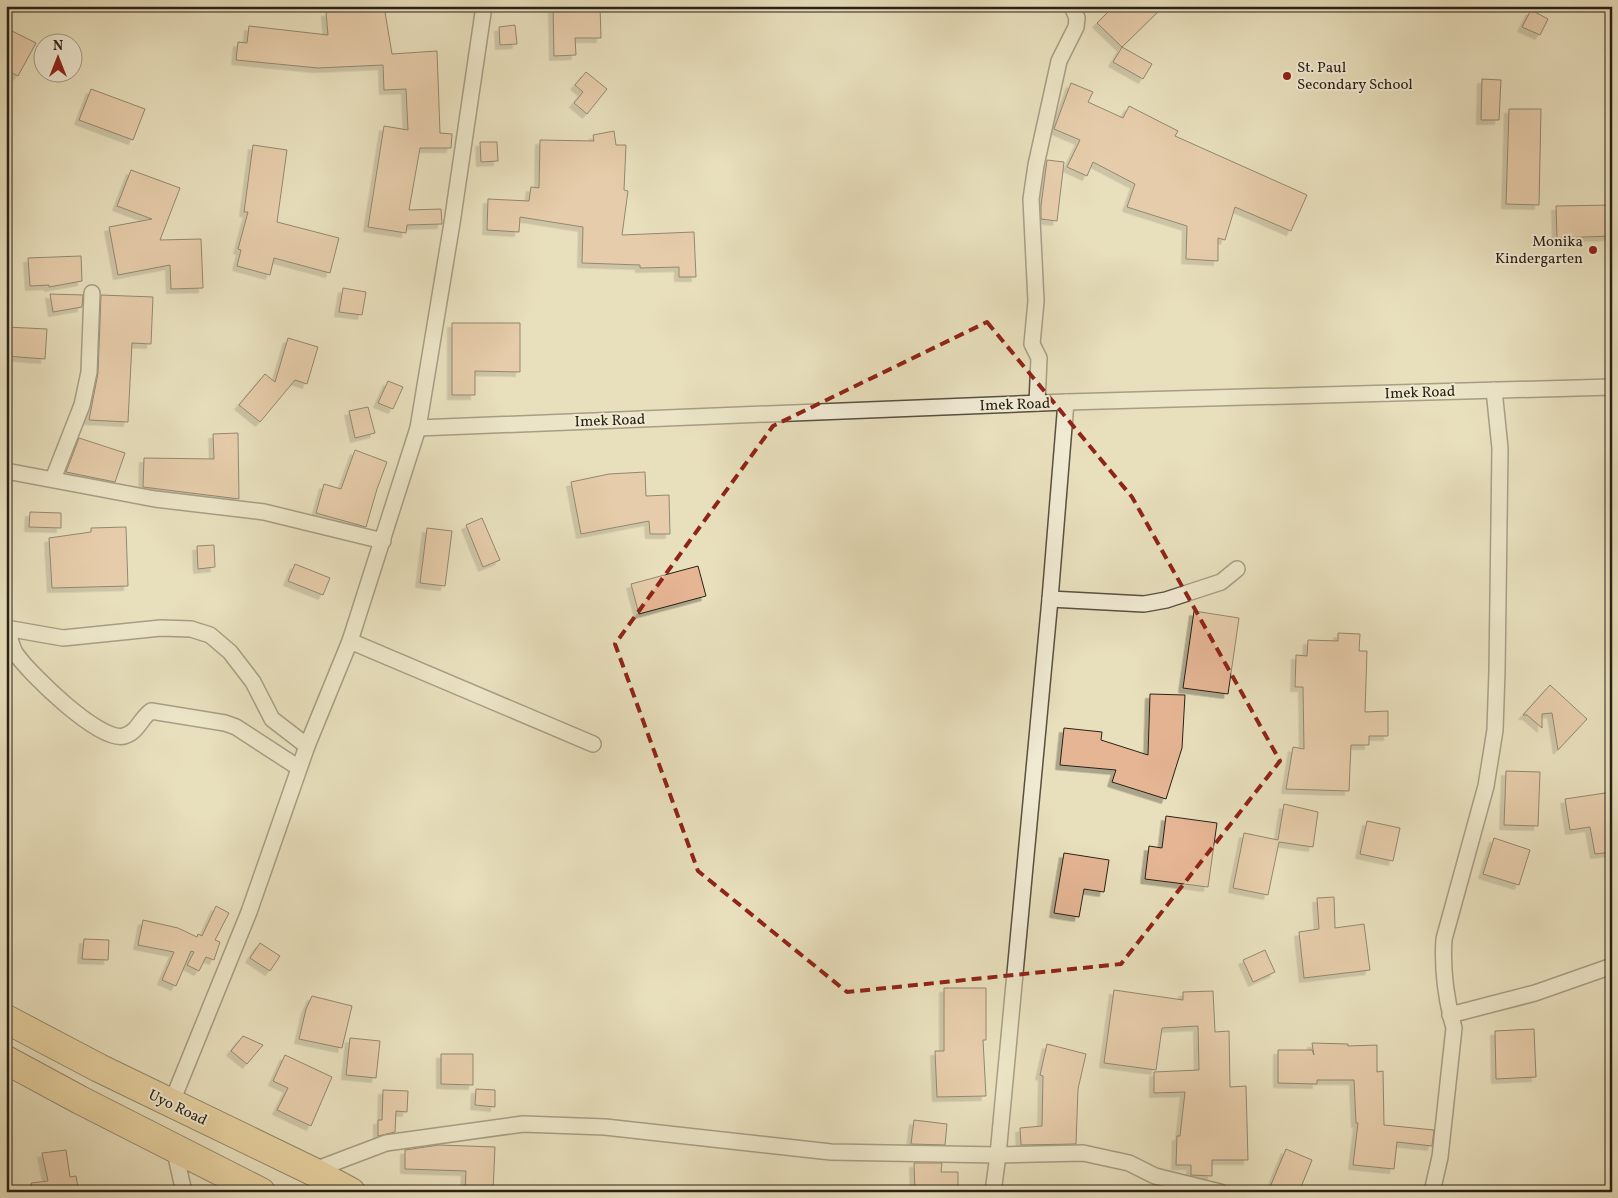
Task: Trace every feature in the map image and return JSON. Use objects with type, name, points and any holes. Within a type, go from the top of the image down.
[{"type":"highway","name":"Uyo Road","points":[[6,1019],[171,1104],[312,1171],[351,1192]]},
{"type":"highway","points":[[6,1060],[80,1100],[262,1192]]},
{"type":"street","points":[[171,1104],[249,912],[307,746],[350,641],[418,428],[452,223],[484,6]]},
{"type":"street","points":[[1036,403],[1039,358],[1032,344],[1036,301],[1031,199],[1036,165],[1059,61],[1076,26],[1077,18],[1072,6]]},
{"type":"street","points":[[52,479],[82,405],[89,372],[92,293]]},
{"type":"street","name":"Imek Road","points":[[418,428],[1036,403],[1612,387]]},
{"type":"street","points":[[1432,1192],[1440,1157],[1454,1028],[1450,1015],[1443,962],[1444,940],[1486,786],[1495,730],[1500,448],[1494,390]]},
{"type":"street","points":[[993,1192],[1050,599],[1066,402]]},
{"type":"street","points":[[6,471],[155,499],[264,512],[383,540]]},
{"type":"street","points":[[1050,599],[1144,604],[1166,600],[1222,582],[1236,569]]},
{"type":"street","points":[[299,768],[236,727],[214,720],[151,711],[144,716],[138,728],[123,737],[107,734],[86,722],[40,680],[15,653],[7,628],[63,638],[161,628],[192,629],[210,635],[230,652],[253,682],[272,719],[307,746]]},
{"type":"street","points":[[350,641],[593,744]]},
{"type":"street","points":[[1450,1015],[1535,993],[1612,966]]},
{"type":"street","points":[[312,1171],[386,1143],[523,1124],[605,1127],[831,1152],[998,1155],[1084,1153],[1128,1162],[1155,1176],[1220,1192]]},
{"type":"street","points":[[174,1148],[184,1192]]},
{"type":"highlighted area","points":[[987,322],[1132,497],[1280,761],[1121,964],[847,992],[698,871],[615,644],[773,426]]},
{"type":"building","points":[[358,6],[384,6],[392,54],[437,51],[440,133],[452,134],[451,148],[420,148],[409,210],[441,209],[442,224],[407,225],[406,233],[368,227],[384,126],[408,130],[406,89],[384,90],[383,65],[318,68],[236,60],[238,42],[247,43],[249,26],[328,35],[326,12],[358,10]]},
{"type":"building","points":[[553,6],[600,6],[601,38],[575,38],[576,55],[554,56]]},
{"type":"building","points":[[1114,6],[1164,6],[1122,47],[1097,23]]},
{"type":"building","points":[[1531,10],[1548,19],[1540,35],[1522,27]]},
{"type":"building","points":[[515,25],[517,44],[500,45],[499,27]]},
{"type":"building","points":[[6,28],[32,41],[32,50],[18,76],[6,70]]},
{"type":"building","points":[[1122,47],[1152,64],[1143,79],[1113,62]]},
{"type":"building","points":[[586,72],[607,89],[587,114],[574,103],[583,92],[575,85]]},
{"type":"building","points":[[1482,79],[1501,80],[1499,120],[1481,120]]},
{"type":"building","points":[[1071,83],[1093,92],[1088,102],[1123,118],[1129,106],[1178,131],[1175,136],[1307,195],[1291,231],[1235,207],[1225,240],[1218,238],[1218,261],[1186,259],[1187,226],[1127,207],[1135,184],[1093,162],[1087,176],[1067,167],[1080,140],[1054,129]]},
{"type":"building","points":[[91,89],[145,109],[133,140],[79,120]]},
{"type":"building","points":[[1509,109],[1541,109],[1539,205],[1506,204]]},
{"type":"building","points":[[614,131],[616,145],[626,145],[624,190],[628,191],[622,235],[694,232],[696,277],[679,277],[679,267],[640,268],[640,265],[582,263],[583,227],[520,217],[519,232],[487,230],[488,199],[529,201],[531,187],[539,188],[540,140],[594,141],[593,135]]},
{"type":"building","points":[[480,142],[497,142],[498,161],[481,162]]},
{"type":"building","points":[[253,145],[287,150],[277,222],[339,238],[330,273],[274,258],[270,275],[237,266],[241,250],[238,249],[248,212],[244,212]]},
{"type":"building","points":[[1047,160],[1064,162],[1057,221],[1041,219]]},
{"type":"building","points":[[131,170],[180,188],[160,240],[201,239],[203,288],[171,289],[170,265],[118,275],[109,227],[152,219],[117,206]]},
{"type":"building","points":[[1612,205],[1612,236],[1557,238],[1556,206]]},
{"type":"building","points":[[81,256],[82,281],[49,287],[49,285],[30,286],[28,258]]},
{"type":"building","points":[[343,288],[366,292],[362,315],[339,312]]},
{"type":"building","points":[[50,294],[83,295],[82,307],[53,312]]},
{"type":"building","points":[[101,295],[153,297],[151,344],[132,343],[128,422],[89,420],[98,373]]},
{"type":"building","points":[[452,323],[520,323],[520,372],[475,371],[475,395],[452,395]]},
{"type":"building","points":[[6,327],[47,329],[45,359],[6,356]]},
{"type":"building","points":[[288,338],[318,347],[307,384],[295,380],[260,422],[239,405],[265,374],[275,382]]},
{"type":"building","points":[[388,381],[403,387],[393,409],[378,403]]},
{"type":"building","points":[[368,407],[375,433],[355,438],[349,411]]},
{"type":"building","points":[[238,433],[239,499],[143,487],[144,458],[214,459],[213,434]]},
{"type":"building","points":[[79,438],[125,453],[115,482],[66,472]]},
{"type":"building","points":[[355,450],[387,462],[366,527],[316,513],[324,484],[341,489]]},
{"type":"building","points":[[645,472],[646,496],[669,495],[670,534],[650,534],[649,521],[581,534],[571,482],[609,474]]},
{"type":"building","points":[[30,512],[61,513],[61,528],[29,527]]},
{"type":"building","points":[[482,518],[500,560],[483,567],[466,525]]},
{"type":"building","points":[[126,527],[128,586],[52,588],[49,538],[91,532],[91,528]]},
{"type":"building","points":[[427,528],[452,531],[445,586],[420,583]]},
{"type":"building","points":[[214,545],[215,567],[198,569],[197,546]]},
{"type":"building","points":[[295,564],[330,578],[323,595],[288,581]]},
{"type":"building","points":[[698,566],[706,596],[639,614],[631,584]]},
{"type":"building","points":[[1194,611],[1239,618],[1228,694],[1183,688]]},
{"type":"building","points":[[1338,633],[1360,634],[1359,651],[1367,651],[1365,712],[1388,711],[1388,736],[1369,736],[1369,745],[1351,745],[1349,791],[1286,789],[1293,747],[1304,749],[1303,687],[1295,687],[1296,655],[1307,656],[1308,640],[1338,641]]},
{"type":"building","points":[[1550,685],[1587,719],[1558,750],[1552,713],[1542,714],[1542,728],[1527,715],[1523,715]]},
{"type":"building","points":[[1150,694],[1185,695],[1182,748],[1166,799],[1112,782],[1116,770],[1060,765],[1064,728],[1102,732],[1101,740],[1148,755]]},
{"type":"building","points":[[1506,771],[1540,772],[1538,826],[1504,825]]},
{"type":"building","points":[[1612,792],[1612,852],[1595,854],[1590,827],[1570,830],[1565,799]]},
{"type":"building","points":[[1284,804],[1318,812],[1313,847],[1279,842],[1268,895],[1233,888],[1244,833],[1278,840]]},
{"type":"building","points":[[1166,816],[1217,823],[1208,887],[1145,879],[1149,846],[1162,848]]},
{"type":"building","points":[[1367,821],[1400,828],[1393,861],[1360,854]]},
{"type":"building","points":[[1494,838],[1530,850],[1519,885],[1483,874]]},
{"type":"building","points":[[1064,853],[1109,860],[1104,892],[1084,889],[1079,917],[1054,913]]},
{"type":"building","points":[[1334,897],[1335,928],[1364,924],[1370,970],[1304,978],[1299,932],[1319,929],[1317,898]]},
{"type":"building","points":[[216,906],[229,913],[215,940],[220,942],[214,960],[206,957],[199,971],[187,965],[194,952],[191,951],[176,986],[162,980],[174,952],[138,945],[143,920],[178,928],[197,937],[198,934],[202,936]]},
{"type":"building","points":[[84,939],[109,940],[108,960],[82,959]]},
{"type":"building","points":[[260,943],[280,956],[270,971],[250,958]]},
{"type":"building","points":[[1265,950],[1275,972],[1253,982],[1243,960]]},
{"type":"building","points":[[944,988],[986,988],[986,1040],[983,1040],[986,1096],[937,1097],[935,1051],[944,1051]]},
{"type":"building","points":[[1114,990],[1183,1000],[1183,992],[1213,991],[1215,1032],[1229,1031],[1230,1087],[1246,1086],[1248,1160],[1212,1160],[1212,1176],[1191,1175],[1191,1165],[1176,1165],[1177,1136],[1180,1136],[1185,1092],[1154,1093],[1154,1072],[1199,1070],[1198,1026],[1162,1028],[1156,1070],[1104,1063]]},
{"type":"building","points":[[312,996],[352,1006],[342,1048],[299,1039],[306,1009]]},
{"type":"building","points":[[1534,1029],[1536,1077],[1496,1079],[1495,1031]]},
{"type":"building","points":[[243,1036],[263,1045],[247,1064],[231,1051]]},
{"type":"building","points":[[350,1038],[380,1041],[376,1078],[346,1075]]},
{"type":"building","points":[[1312,1043],[1348,1044],[1348,1046],[1377,1045],[1377,1072],[1383,1071],[1384,1125],[1434,1130],[1432,1146],[1397,1142],[1394,1169],[1353,1165],[1358,1123],[1356,1123],[1354,1080],[1317,1080],[1317,1084],[1278,1083],[1278,1050],[1312,1050],[1314,1055]]},
{"type":"building","points":[[1047,1044],[1086,1054],[1078,1089],[1076,1144],[1021,1145],[1020,1128],[1042,1126],[1043,1076],[1040,1075]]},
{"type":"building","points":[[441,1054],[473,1054],[473,1085],[441,1084]]},
{"type":"building","points":[[285,1055],[332,1077],[311,1126],[277,1110],[288,1088],[273,1081]]},
{"type":"building","points":[[476,1089],[495,1090],[495,1107],[475,1105]]},
{"type":"building","points":[[383,1090],[408,1091],[407,1112],[396,1111],[395,1132],[378,1136],[378,1120],[382,1120]]},
{"type":"building","points":[[914,1120],[947,1124],[945,1145],[911,1144]]},
{"type":"building","points":[[439,1145],[495,1147],[493,1192],[465,1192],[466,1171],[405,1169],[405,1150]]},
{"type":"building","points":[[1286,1149],[1312,1160],[1299,1192],[1268,1192]]},
{"type":"building","points":[[66,1150],[70,1177],[76,1176],[79,1192],[32,1192],[31,1183],[48,1181],[42,1153]]},
{"type":"building","points":[[914,1163],[942,1163],[941,1172],[958,1172],[958,1192],[915,1192]]},
{"type":"place","name":"St. Paul Secondary School","points":[[1287,76]]},
{"type":"place","name":"Monika Kindergarten","points":[[1593,250]]}]
